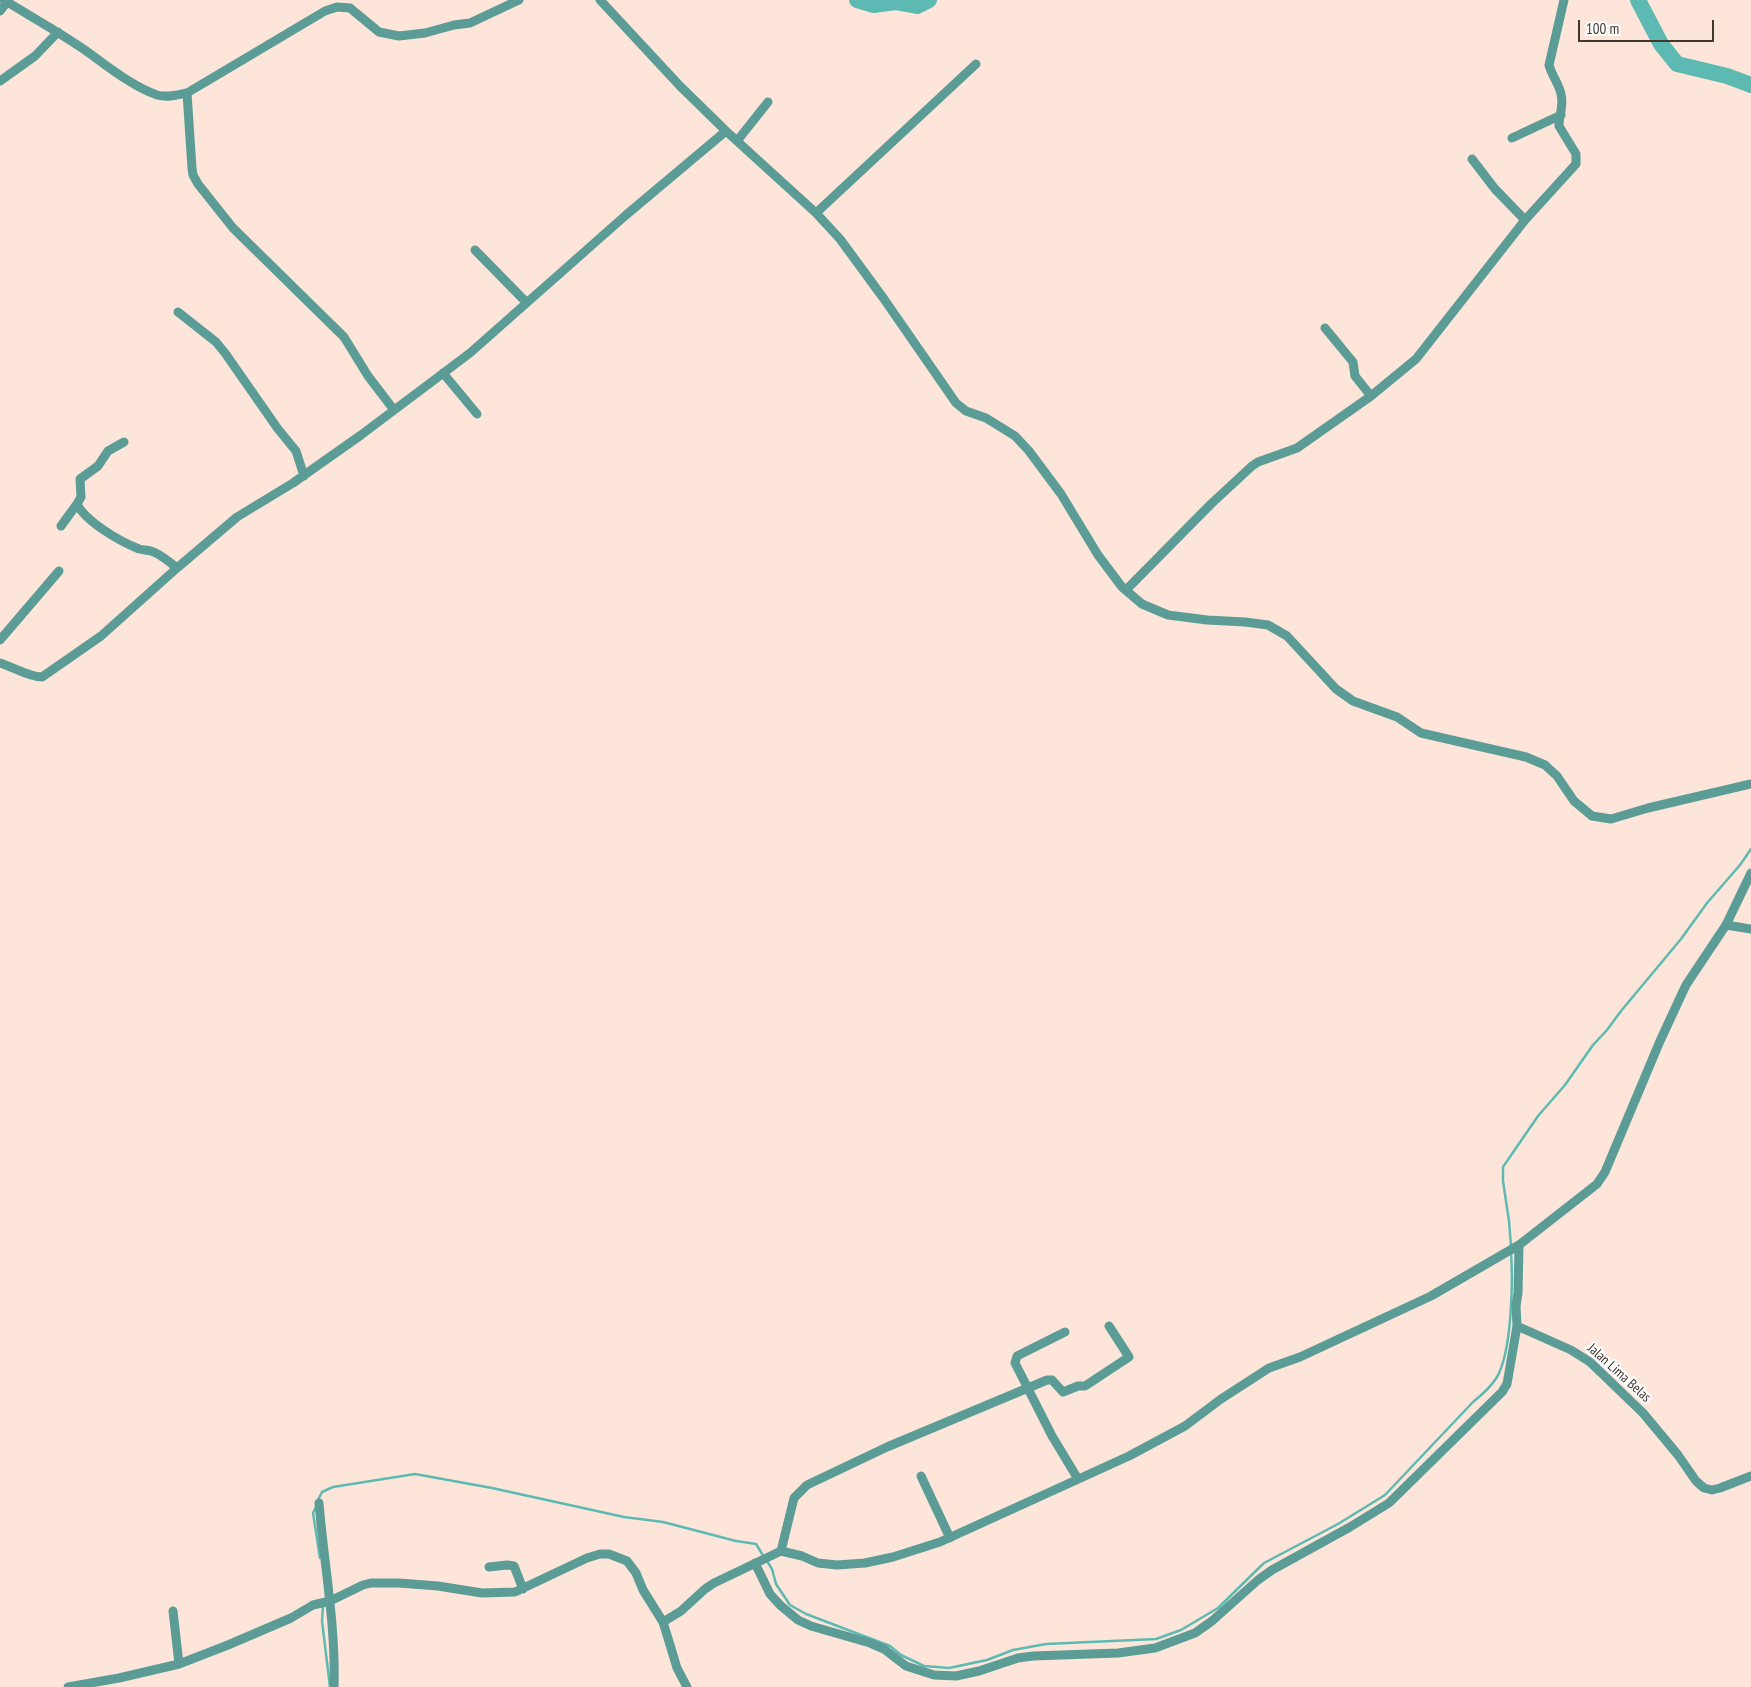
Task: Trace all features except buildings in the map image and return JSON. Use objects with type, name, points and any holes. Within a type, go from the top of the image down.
[{"type":"street","points":[[0,10],[6,1],[58,32],[102,64],[143,89],[167,97],[187,93],[325,11],[337,7],[350,8],[379,32],[399,36],[425,33],[454,25],[470,23],[519,0]]},
{"type":"street","points":[[600,0],[680,86],[816,213],[840,239],[884,298],[956,403],[966,411],[986,418],[1014,436],[1029,451],[1061,494],[1098,555],[1126,590],[1142,604],[1168,615],[1268,625],[1287,636],[1336,689],[1353,701],[1396,717],[1421,733],[1526,757],[1545,765],[1557,776],[1574,801],[1592,816],[1611,819],[1751,784]]},
{"type":"street","points":[[1126,590],[1210,504],[1252,466],[1297,448],[1371,396],[1416,359],[1526,220],[1576,164],[1576,154],[1559,126],[1562,108],[1561,93],[1552,75],[1550,65],[1564,0]]},
{"type":"street","points":[[0,81],[35,56],[58,32]]},
{"type":"street","points":[[816,213],[976,64]]},
{"type":"street","points":[[187,93],[192,168],[193,175],[198,184],[233,228],[344,337],[368,376],[394,410]]},
{"type":"street","points":[[737,141],[768,102]]},
{"type":"street","points":[[1512,138],[1560,115]]},
{"type":"street","points":[[0,663],[32,676],[42,677],[101,636],[176,568],[237,518],[304,476],[470,353],[633,209],[726,131]]},
{"type":"street","points":[[1472,159],[1495,189],[1526,220]]},
{"type":"street","points":[[475,250],[526,302]]},
{"type":"street","points":[[178,312],[216,342],[226,353],[278,429],[296,451],[304,476]]},
{"type":"street","points":[[1325,328],[1353,362],[1355,376],[1371,396]]},
{"type":"street","points":[[443,373],[477,414]]},
{"type":"street","points":[[61,526],[81,497],[80,479],[98,466],[108,451],[124,442]]},
{"type":"street","points":[[77,504],[80,511],[97,526],[140,549],[162,556],[176,568]]},
{"type":"street","points":[[0,640],[59,572]]},
{"type":"street","points":[[663,1622],[681,1611],[714,1583],[778,1552],[802,1556],[818,1563],[837,1565],[865,1563],[893,1557],[950,1538],[1129,1456],[1185,1426],[1221,1399],[1269,1368],[1300,1357],[1431,1296],[1517,1247],[1597,1184],[1601,1178],[1686,984],[1726,925],[1751,873]]},
{"type":"street","points":[[1726,925],[1751,929]]},
{"type":"street","points":[[756,1562],[767,1588],[775,1600],[798,1620],[811,1626],[870,1643],[884,1650],[906,1666],[934,1675],[956,1676],[979,1671],[1018,1658],[1033,1656],[1118,1653],[1155,1648],[1195,1633],[1272,1570],[1350,1528],[1388,1503],[1502,1392],[1507,1384],[1517,1326],[1517,1247]]},
{"type":"street","points":[[778,1552],[794,1498],[807,1486],[887,1447],[1050,1379],[1062,1391],[1066,1392],[1078,1386],[1085,1386],[1128,1359],[1109,1326]]},
{"type":"street","name":"Jalan Lima Belas","points":[[1517,1326],[1571,1350],[1590,1362],[1643,1413],[1704,1488],[1712,1490],[1720,1488],[1751,1476]]},
{"type":"street","points":[[1065,1332],[1022,1354],[1015,1359],[1015,1363],[1052,1436],[1078,1479]]},
{"type":"street","points":[[921,1476],[950,1538]]},
{"type":"street","points":[[320,1503],[334,1687]]},
{"type":"street","points":[[68,1687],[119,1678],[179,1664],[291,1618],[313,1604],[328,1601],[363,1585],[399,1583],[438,1586],[482,1593],[515,1592],[587,1558],[600,1554],[609,1554],[627,1561],[636,1573],[643,1590],[663,1622],[677,1668],[687,1687]]},
{"type":"street","points":[[489,1567],[507,1564],[514,1566],[523,1589]]},
{"type":"street","points":[[173,1612],[179,1664]]},
{"type":"waterway","points":[[857,0],[874,5],[895,2],[917,6],[929,0]]},
{"type":"waterway","points":[[1638,0],[1661,44],[1677,64],[1727,76],[1751,85]]},
{"type":"waterway","points":[[1511,1246],[1503,1167],[1538,1116],[1565,1085],[1593,1045],[1681,939],[1707,903],[1740,865],[1751,849]]},
{"type":"waterway","points":[[767,1561],[772,1569],[776,1584],[790,1605],[806,1614],[890,1646],[901,1655],[924,1666],[949,1668],[987,1660],[1013,1650],[1046,1644],[1156,1639],[1181,1630],[1218,1608],[1264,1563],[1338,1524],[1385,1495],[1489,1387],[1497,1377],[1502,1365],[1509,1334],[1512,1281],[1511,1252]]},
{"type":"waterway","points":[[318,1500],[322,1492],[333,1487],[415,1474],[492,1488],[624,1517],[663,1522],[736,1541],[756,1544],[764,1557]]},
{"type":"waterway","points":[[316,1507],[313,1513],[320,1558]]},
{"type":"waterway","points":[[323,1606],[322,1621],[330,1687]]}]
